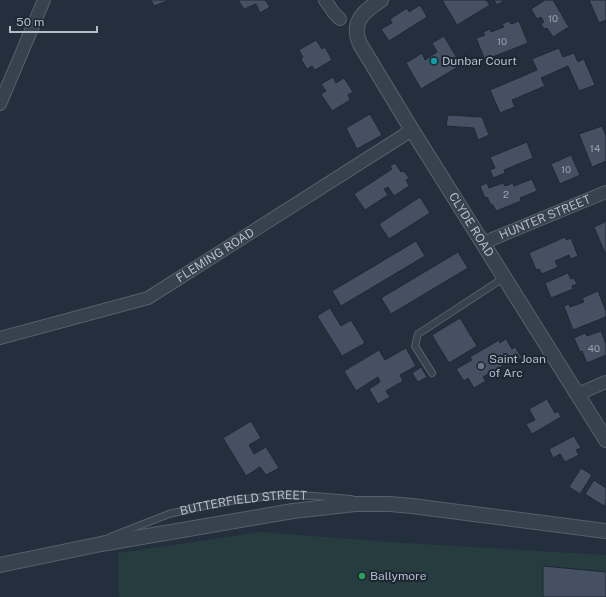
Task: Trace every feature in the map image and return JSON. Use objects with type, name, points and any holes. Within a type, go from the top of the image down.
[{"type":"street","points":[[0,104],[44,0]]},
{"type":"street","points":[[325,0],[340,19]]},
{"type":"street","name":"CLYDE ROAD","points":[[377,2],[363,14],[359,22],[357,33],[359,41],[412,130],[606,440]]},
{"type":"street","name":"FLEMING ROAD","points":[[0,338],[148,298],[412,130]]},
{"type":"street","name":"HUNTER STREET","points":[[483,243],[606,192]]},
{"type":"street","points":[[578,394],[606,382]]},
{"type":"street","name":"BUTTERFIELD STREET","points":[[0,564],[293,511],[355,504],[390,504],[412,506],[606,531]]},
{"type":"lane","points":[[432,373],[415,346],[418,334],[505,277]]},
{"type":"lane","name":"BUTTERFIELD STREET","points":[[82,548],[169,514],[249,498],[283,495],[315,496],[412,506]]},
{"type":"green space","name":"Ballymore","points":[[261,532],[389,542],[606,555],[606,597],[119,597],[118,553]]},
{"type":"building","points":[[151,0],[170,0],[154,6]]},
{"type":"building","points":[[238,0],[265,0],[270,7],[260,13],[256,4],[244,9]]},
{"type":"building","points":[[442,0],[486,0],[490,5],[457,25]]},
{"type":"building","points":[[494,0],[505,0],[497,5]]},
{"type":"building","points":[[545,0],[553,0],[569,27],[553,37],[547,28],[544,29],[541,24],[544,22],[541,17],[537,19],[531,9]]},
{"type":"building","points":[[589,0],[606,0],[606,20],[599,23]]},
{"type":"building","points":[[420,5],[427,17],[389,41],[381,29],[392,23],[390,19],[407,8],[409,12]]},
{"type":"building","points":[[509,21],[511,24],[519,21],[528,43],[485,60],[476,38],[485,35],[483,32],[490,29],[491,32],[504,27],[502,24]]},
{"type":"building","name":"Dunbar Court","points":[[444,36],[461,65],[421,89],[406,63],[422,53],[425,60],[437,52],[432,43]]},
{"type":"building","points":[[316,40],[322,49],[325,47],[332,60],[315,70],[312,66],[307,69],[301,59],[303,57],[299,50]]},
{"type":"building","points":[[559,48],[563,57],[574,53],[578,62],[584,59],[595,85],[579,91],[568,66],[541,78],[545,86],[512,100],[515,107],[500,113],[490,90],[537,70],[532,59]]},
{"type":"building","points":[[333,77],[336,83],[344,78],[353,92],[348,95],[350,100],[332,111],[321,94],[326,91],[321,84]]},
{"type":"building","points":[[370,114],[382,135],[357,149],[346,128]]},
{"type":"building","points":[[448,115],[482,117],[489,135],[478,140],[474,128],[446,126]]},
{"type":"building","points":[[602,126],[606,136],[606,161],[592,167],[579,134]]},
{"type":"building","points":[[527,142],[533,158],[504,170],[505,173],[493,178],[490,170],[495,168],[490,157]]},
{"type":"building","points":[[571,155],[580,175],[560,184],[551,164]]},
{"type":"building","points":[[395,163],[401,172],[404,171],[409,178],[406,180],[409,186],[394,196],[388,187],[384,189],[388,195],[365,210],[354,194],[392,169],[390,166]]},
{"type":"building","points":[[532,179],[537,191],[520,198],[521,201],[496,211],[487,197],[485,198],[480,186],[487,183],[489,188],[503,183],[505,186],[513,183],[514,186]]},
{"type":"building","points":[[420,197],[430,213],[389,239],[379,224]]},
{"type":"building","points":[[604,220],[606,220],[606,253],[594,227],[605,222]]},
{"type":"building","points":[[565,237],[566,240],[571,238],[578,256],[571,259],[569,255],[555,261],[558,267],[542,274],[539,269],[536,270],[529,253]]},
{"type":"building","points":[[416,241],[425,256],[341,306],[332,291]]},
{"type":"building","points":[[458,252],[468,268],[391,314],[381,298]]},
{"type":"building","points":[[568,273],[571,279],[574,278],[577,284],[572,286],[573,289],[551,298],[545,283]]},
{"type":"building","points":[[598,291],[606,311],[606,317],[573,330],[564,306],[569,304],[570,307],[584,302],[582,298]]},
{"type":"building","points":[[330,308],[341,326],[351,320],[365,343],[342,356],[317,316]]},
{"type":"building","points":[[460,318],[477,346],[449,363],[432,335]]},
{"type":"building","points":[[601,331],[606,344],[606,355],[587,363],[574,338],[585,333],[587,336]]},
{"type":"building","name":"Saint Joan of Arc","points":[[506,339],[512,349],[515,347],[522,358],[512,363],[511,361],[483,377],[486,381],[474,388],[468,378],[464,381],[456,369],[472,360],[470,357],[499,340],[500,343]]},
{"type":"building","points":[[406,348],[416,366],[400,375],[403,381],[386,391],[390,397],[378,404],[369,389],[380,382],[378,377],[356,391],[344,371],[379,350],[385,360]]},
{"type":"building","points":[[421,367],[427,377],[418,382],[412,373]]},
{"type":"building","points":[[547,399],[555,413],[558,411],[561,417],[532,434],[526,424],[535,420],[529,409]]},
{"type":"building","points":[[251,421],[261,438],[249,445],[254,454],[266,447],[279,468],[266,475],[260,467],[246,476],[223,438]]},
{"type":"building","points":[[574,436],[581,448],[576,450],[579,455],[565,462],[560,454],[553,458],[549,449]]},
{"type":"building","points":[[581,468],[592,475],[580,494],[569,487]]},
{"type":"building","points":[[594,480],[606,488],[606,503],[604,506],[585,494]]},
{"type":"building","points":[[543,566],[606,572],[606,597],[543,597]]},
{"type":"place","name":"Dunbar Court","points":[[434,61]]},
{"type":"place","name":"Saint Joan of Arc","points":[[481,366]]},
{"type":"place","name":"Ballymore","points":[[362,576]]}]
